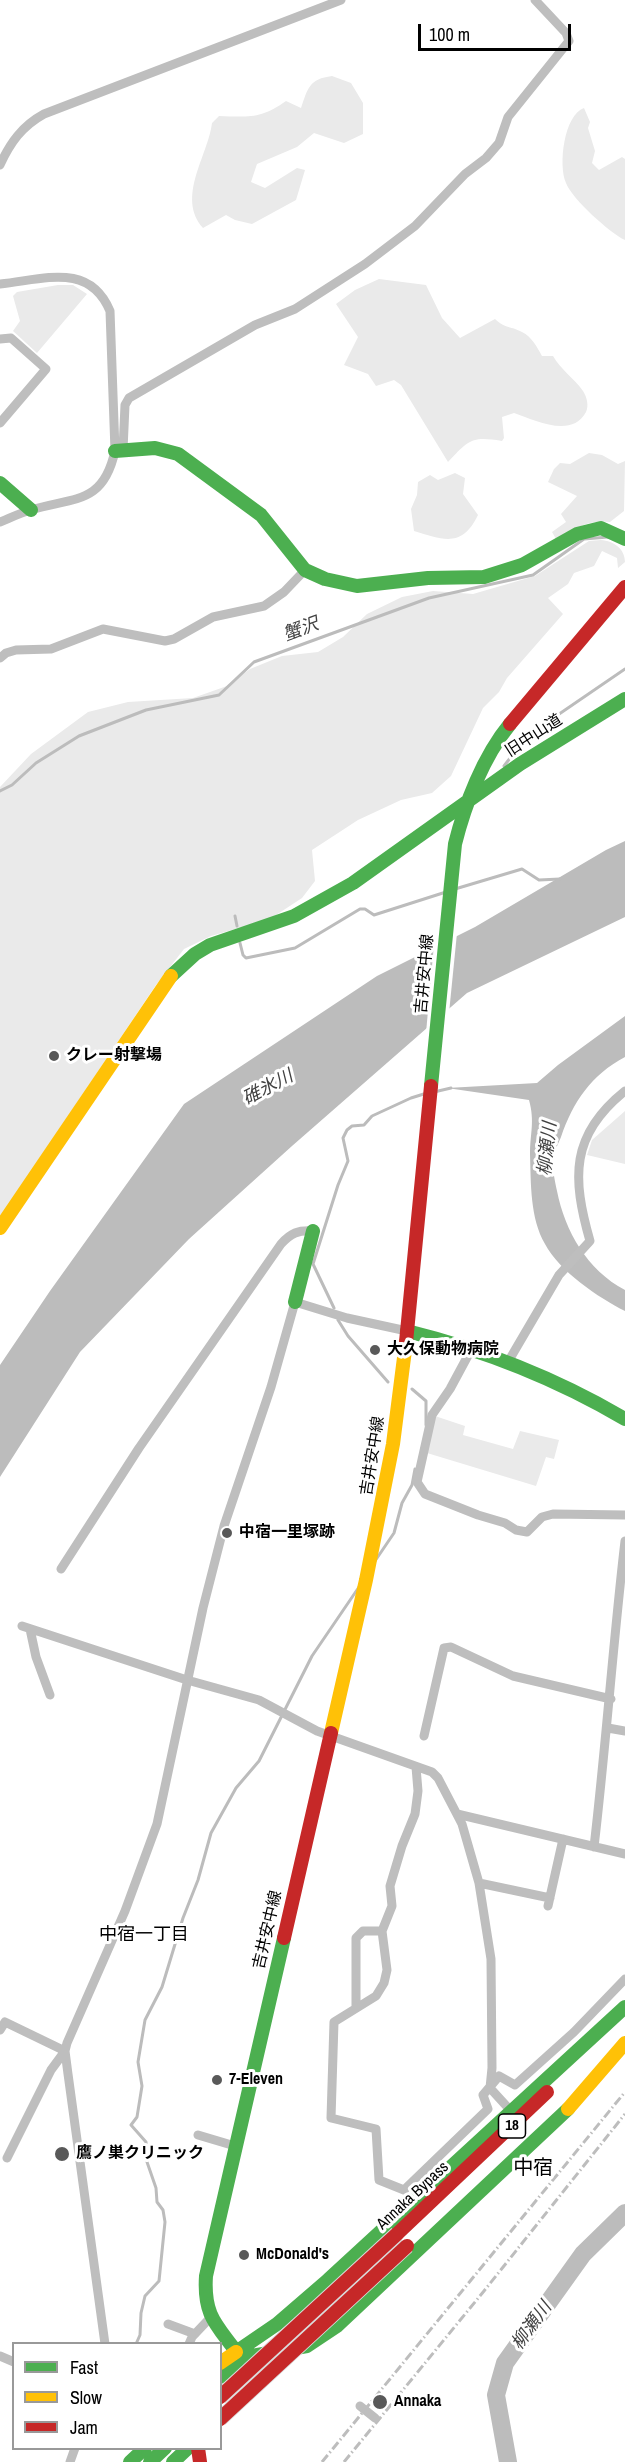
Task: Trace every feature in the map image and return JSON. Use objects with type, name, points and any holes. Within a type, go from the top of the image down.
[{"type":"main road","points":[[119,450],[166,448],[178,454],[261,515],[305,570],[325,579],[357,586],[428,578],[484,577],[522,565],[577,534],[601,528],[625,539]]},
{"type":"main road","points":[[0,483],[31,510]]},
{"type":"main road","name":"吉井安中線","points":[[258,2392],[239,2355],[210,2318],[205,2306],[206,2276],[381,1510],[393,1444],[407,1331],[452,864],[465,805],[501,735],[625,587]]},
{"type":"main road","name":"旧中山道","points":[[0,1228],[164,984],[185,961],[195,953],[224,938],[279,922],[308,909],[378,865],[465,805],[519,764],[625,699]]},
{"type":"main road","points":[[295,1302],[313,1231]]},
{"type":"main road","points":[[407,1331],[508,1362],[606,1407],[625,1419]]},
{"type":"main road","points":[[222,2375],[239,2355],[328,2280],[625,2007]]},
{"type":"main road","name":"Annaka Bypass","points":[[222,2395],[397,2234],[625,2017]]},
{"type":"main road","points":[[222,2362],[239,2355],[307,2346],[337,2326],[560,2117],[584,2093],[625,2041]]},
{"type":"main road","name":"Annaka Bypass","points":[[222,2417],[625,2041]]},
{"type":"main road","points":[[328,2280],[357,2307]]},
{"type":"main road","points":[[130,2462],[144,2450]]},
{"type":"main road","points":[[150,2462],[163,2450]]},
{"type":"main road","points":[[173,2462],[186,2450]]},
{"type":"main road","points":[[187,2462],[196,2450]]},
{"type":"street","points":[[0,165],[17,135],[26,125],[44,114],[339,0]]},
{"type":"street","points":[[0,522],[31,510],[73,502],[88,495],[106,478],[111,469],[119,450],[125,405],[129,398],[255,325],[296,309],[365,264],[415,226],[465,174],[486,158],[499,143],[508,117],[569,41],[566,33],[535,0]]},
{"type":"street","points":[[0,284],[77,277],[94,288],[106,302],[110,311],[119,450]]},
{"type":"street","points":[[0,339],[11,338],[46,369],[0,423]]},
{"type":"street","points":[[0,658],[16,650],[51,649],[103,629],[165,641],[174,639],[213,617],[264,606],[284,592],[305,570]]},
{"type":"street","points":[[508,1362],[561,1274],[590,1241],[578,1196],[579,1157],[584,1140],[593,1124],[609,1104],[625,1091]]},
{"type":"street","points":[[61,1569],[139,1448],[281,1244],[294,1233],[302,1230],[313,1231]]},
{"type":"street","points":[[7,2158],[51,2070],[65,2051],[73,2024],[116,1931],[154,1833],[203,1608],[224,1526],[275,1376],[295,1302],[347,1318],[407,1331]]},
{"type":"street","points":[[471,1350],[450,1389],[432,1414],[417,1482],[425,1494],[505,1523],[516,1530],[527,1532],[542,1517],[553,1514],[625,1515]]},
{"type":"street","points":[[594,1847],[611,1699],[615,1632],[625,1541]]},
{"type":"street","points":[[50,1695],[26,1628],[187,1680],[259,1700],[329,1735],[432,1772],[438,1778],[457,1814],[479,1883],[491,1959],[492,2068],[490,2088],[511,2110]]},
{"type":"street","points":[[615,1632],[625,1633]]},
{"type":"street","points":[[424,1736],[444,1648],[451,1647],[513,1676],[611,1699]]},
{"type":"street","points":[[608,1728],[625,1731]]},
{"type":"street","points":[[416,1767],[418,1791],[415,1814],[390,1886],[392,1906],[382,1931],[387,1971],[384,1983],[376,1996],[334,2022],[332,2118],[376,2129],[379,2180],[404,2190],[488,2109],[483,2095],[499,2076],[515,2085],[559,2046],[625,1979]]},
{"type":"street","points":[[457,1814],[625,1854]]},
{"type":"street","points":[[479,1883],[549,1902],[563,1839]]},
{"type":"street","points":[[356,2007],[356,1938],[363,1931],[382,1931]]},
{"type":"street","points":[[0,2012],[3,2013],[2,2026],[65,2051]]},
{"type":"street","points":[[65,2051],[105,2342]]},
{"type":"street","points":[[198,2135],[235,2146]]},
{"type":"street","points":[[190,2342],[210,2318]]},
{"type":"street","points":[[168,2324],[195,2334]]},
{"type":"street","points":[[360,2406],[375,2418]]},
{"type":"shaded area","points":[[332,76],[351,83],[363,103],[363,134],[344,143],[314,133],[297,147],[257,164],[251,182],[265,188],[297,168],[305,170],[296,200],[252,224],[226,215],[203,228],[195,216],[192,203],[193,190],[212,123],[219,116],[261,114],[286,101],[301,108],[310,86],[318,79]]},
{"type":"shaded area","points":[[584,108],[590,122],[588,128],[595,151],[592,163],[599,170],[622,157],[625,159],[625,240],[592,215],[566,183],[563,165],[564,141],[572,120],[577,112]]},
{"type":"shaded area","points":[[379,279],[426,285],[442,318],[460,338],[495,319],[526,334],[542,356],[553,356],[579,386],[586,399],[586,412],[572,425],[562,426],[542,423],[514,413],[502,417],[504,438],[502,441],[483,439],[471,441],[448,462],[401,385],[394,380],[376,386],[368,374],[344,365],[358,337],[336,304],[355,290]]},
{"type":"shaded area","points":[[58,285],[73,285],[87,294],[37,353],[13,331],[20,321],[13,296],[17,292]]},
{"type":"shaded area","points":[[589,453],[602,455],[618,464],[625,461],[624,511],[610,522],[588,523],[556,539],[552,532],[566,522],[561,514],[577,496],[548,482],[554,469],[560,463],[570,464]]},
{"type":"shaded area","points":[[455,473],[465,478],[463,494],[478,515],[472,526],[459,537],[451,539],[414,531],[411,509],[417,495],[418,482],[430,475],[438,480]]},
{"type":"shaded area","points":[[601,540],[618,546],[625,557],[625,562],[618,568],[617,558],[602,551],[594,566],[574,573],[568,584],[548,598],[563,614],[507,678],[499,692],[483,708],[451,776],[432,793],[401,800],[358,820],[312,850],[315,881],[302,898],[270,919],[211,936],[184,949],[156,985],[0,1217],[0,787],[31,754],[88,712],[128,702],[193,698],[227,686],[250,669],[282,656],[318,652],[343,637],[367,614],[402,597],[433,591],[473,594],[535,576],[589,541]]},
{"type":"shaded area","points":[[625,1111],[625,1164],[587,1155],[592,1140]]},
{"type":"shaded area","points":[[435,1416],[465,1426],[463,1435],[513,1449],[520,1431],[559,1440],[554,1459],[546,1457],[536,1486],[427,1453]]},
{"type":"water","name":"碓氷川","points":[[625,841],[625,917],[467,993],[292,1146],[189,1239],[80,1352],[0,1477],[0,1365],[184,1104],[377,976],[475,927]]},
{"type":"water","points":[[625,1016],[625,1057],[602,1072],[578,1101],[556,1148],[553,1163],[561,1206],[572,1235],[599,1272],[625,1290],[625,1311],[592,1291],[570,1274],[551,1254],[540,1234],[531,1189],[532,1121],[529,1100],[447,1088],[537,1083]]},
{"type":"pier","points":[[457,933],[449,1013],[426,1033],[434,944]]},
{"type":"waterway","name":"蟹沢","points":[[0,791],[12,785],[36,763],[79,736],[146,710],[219,695],[254,662],[429,598],[533,575],[584,539],[608,537]]},
{"type":"waterway","points":[[504,766],[527,736],[625,669]]},
{"type":"waterway","points":[[455,889],[522,869],[539,880],[560,879]]},
{"type":"waterway","points":[[240,943],[246,958],[295,948],[360,909],[365,909],[374,915],[446,892]]},
{"type":"waterway","points":[[235,916],[237,926]]},
{"type":"waterway","points":[[434,1092],[451,1088]]},
{"type":"waterway","points":[[334,1308],[313,1264],[348,1161],[343,1138],[352,1126],[364,1125],[372,1116],[427,1093]]},
{"type":"waterway","points":[[338,1320],[348,1336],[388,1382]]},
{"type":"waterway","points":[[412,1389],[426,1401],[426,1425]]},
{"type":"waterway","points":[[375,1561],[394,1533],[402,1503],[412,1485],[415,1469]]},
{"type":"waterway","points":[[137,2342],[140,2335],[141,2313],[145,2296],[159,2281],[165,2222],[163,2210],[157,2202],[156,2188],[147,2162],[146,2142],[131,2125],[137,2117],[142,2086],[138,2062],[145,2020],[162,1987],[183,1918],[198,1880],[211,1833],[236,1788],[259,1761],[312,1656],[359,1587]]},
{"type":"waterway","name":"柳瀬川","points":[[508,2462],[496,2395],[505,2363],[583,2254],[625,2213]]},
{"type":"railway","points":[[322,2462],[625,2092]]},
{"type":"railway","points":[[344,2462],[625,2114]]},
{"type":"traffic: fast","points":[[115,451],[155,448],[178,454],[261,515],[305,570],[325,579],[357,586],[428,578],[484,577],[522,565],[577,534],[601,528],[625,539]]},
{"type":"traffic: fast","points":[[0,483],[31,510]]},
{"type":"traffic: fast","points":[[171,976],[195,954],[210,945],[294,916],[353,883],[520,764],[625,699]]},
{"type":"traffic: fast","points":[[431,1086],[455,844],[476,781],[491,751],[510,724]]},
{"type":"traffic: fast","points":[[295,1302],[313,1231]]},
{"type":"traffic: fast","points":[[407,1331],[464,1347],[519,1367],[573,1391],[625,1419]]},
{"type":"traffic: fast","points":[[242,2360],[220,2331],[210,2313],[207,2303],[206,2276],[284,1938]]},
{"type":"traffic: fast","points":[[236,2352],[277,2324],[328,2280],[625,2007]]},
{"type":"traffic: fast","points":[[241,2358],[307,2346],[337,2326],[568,2109]]},
{"type":"traffic: fast","points":[[222,2375],[241,2358]]},
{"type":"traffic: fast","points":[[130,2462],[143,2450]]},
{"type":"traffic: fast","points":[[150,2462],[163,2450]]},
{"type":"traffic: fast","points":[[173,2462],[186,2450]]},
{"type":"traffic: slow","points":[[0,1228],[171,976]]},
{"type":"traffic: slow","points":[[331,1733],[366,1580],[393,1444],[406,1342]]},
{"type":"traffic: slow","points":[[568,2109],[625,2043]]},
{"type":"traffic: slow","points":[[222,2362],[236,2352]]},
{"type":"traffic: jam","points":[[510,724],[625,587]]},
{"type":"traffic: jam","points":[[406,1342],[431,1086]]},
{"type":"traffic: jam","points":[[284,1938],[331,1733]]},
{"type":"traffic: jam","points":[[397,2234],[547,2092]]},
{"type":"traffic: jam","points":[[222,2395],[397,2234]]},
{"type":"traffic: jam","points":[[222,2417],[407,2246]]},
{"type":"traffic: jam","points":[[198,2450],[200,2462]]},
{"type":"place","name":"クレー射撃場","points":[[54,1056]]},
{"type":"place","name":"大久保動物病院","points":[[375,1350]]},
{"type":"place","name":"中宿一里塚跡","points":[[227,1533]]},
{"type":"place","name":"7-Eleven","points":[[217,2080]]},
{"type":"place","name":"鷹ノ巣クリニック","points":[[62,2154]]},
{"type":"place","name":"McDonald's","points":[[244,2255]]},
{"type":"place","name":"Annaka","points":[[380,2402]]},
{"type":"district","name":"中宿一丁目","points":[[144,1935]]},
{"type":"district","name":"中宿","points":[[533,2169]]}]
